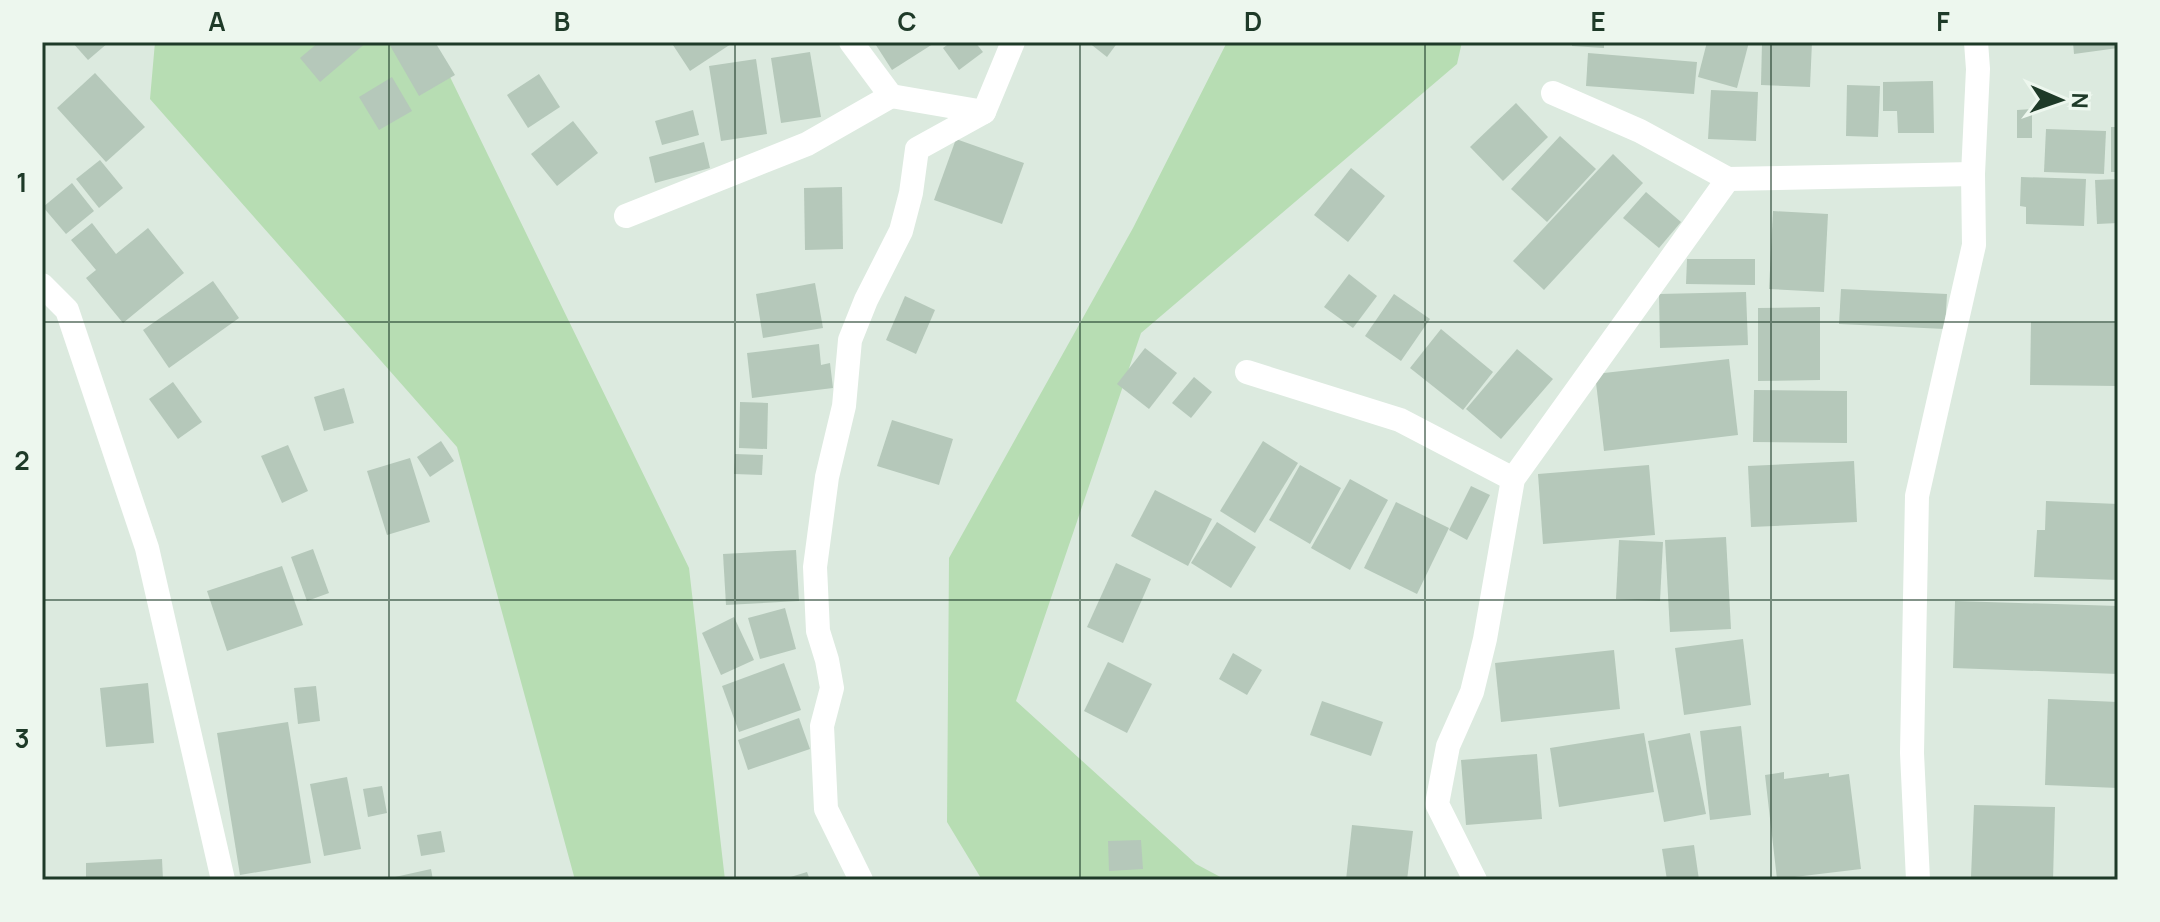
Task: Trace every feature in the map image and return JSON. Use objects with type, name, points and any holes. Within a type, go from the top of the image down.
[{"type":"street","points":[[851,42],[891,96]]},
{"type":"street","points":[[861,880],[826,809],[822,726],[832,688],[818,631],[815,567],[827,477],[844,406],[850,340],[866,300],[901,231],[911,193],[917,149],[984,112],[1013,42]]},
{"type":"street","points":[[1918,880],[1912,753],[1917,496],[1974,245],[1976,42]]},
{"type":"street","points":[[1553,93],[1640,131],[1728,179],[1973,174]]},
{"type":"street","points":[[626,216],[807,144],[891,96],[984,112]]},
{"type":"street","points":[[1475,880],[1437,804],[1448,746],[1472,692],[1485,639],[1513,479],[1728,179]]},
{"type":"street","points":[[42,285],[67,310],[147,548],[223,880]]},
{"type":"street","points":[[1247,372],[1400,420],[1513,479]]},
{"type":"green space","points":[[155,42],[433,42],[689,568],[725,880],[575,880],[457,447],[150,99]]},
{"type":"green space","points":[[1227,42],[1462,42],[1457,64],[1141,333],[1016,701],[1196,864],[1226,880],[982,880],[947,822],[949,558],[1133,228]]},
{"type":"building","points":[[72,42],[109,42],[88,60]]},
{"type":"building","points":[[319,42],[367,42],[320,82],[300,58]]},
{"type":"building","points":[[388,42],[435,42],[455,75],[419,96]]},
{"type":"building","points":[[671,42],[734,42],[690,71]]},
{"type":"building","points":[[874,42],[936,42],[892,70]]},
{"type":"building","points":[[951,42],[975,42],[983,52],[959,70],[943,48]]},
{"type":"building","points":[[1088,42],[1118,42],[1107,57]]},
{"type":"building","points":[[1572,42],[1604,42],[1604,48],[1572,46]]},
{"type":"building","points":[[1707,42],[1749,42],[1737,88],[1698,77]]},
{"type":"building","points":[[1762,42],[1812,42],[1810,87],[1761,85]]},
{"type":"building","points":[[2073,42],[2118,42],[2118,48],[2074,54]]},
{"type":"building","points":[[810,52],[821,117],[781,123],[771,58]]},
{"type":"building","points":[[1588,53],[1697,62],[1694,94],[1586,86]]},
{"type":"building","points":[[756,59],[767,134],[721,141],[709,66]]},
{"type":"building","points":[[95,73],[145,127],[106,162],[57,108]]},
{"type":"building","points":[[539,74],[560,107],[528,128],[507,95]]},
{"type":"building","points":[[392,77],[412,111],[379,130],[359,97]]},
{"type":"building","points":[[1933,81],[1934,133],[1898,133],[1897,111],[1883,111],[1883,82]]},
{"type":"building","points":[[1847,85],[1880,86],[1878,137],[1846,136]]},
{"type":"building","points":[[1711,90],[1758,92],[1756,141],[1708,139]]},
{"type":"building","points":[[1516,103],[1548,137],[1503,181],[1470,147]]},
{"type":"building","points":[[2032,109],[2032,138],[2017,138],[2017,110]]},
{"type":"building","points":[[693,110],[699,135],[662,145],[655,121]]},
{"type":"building","points":[[573,121],[598,153],[557,186],[531,154]]},
{"type":"building","points":[[2111,127],[2118,127],[2118,172],[2111,172]]},
{"type":"building","points":[[2046,129],[2106,131],[2104,174],[2044,172]]},
{"type":"building","points":[[1560,136],[1596,169],[1547,222],[1511,189]]},
{"type":"building","points":[[956,139],[1024,163],[1002,224],[934,200]]},
{"type":"building","points":[[704,142],[710,168],[655,183],[649,157]]},
{"type":"building","points":[[1613,154],[1643,183],[1544,290],[1513,261]]},
{"type":"building","points":[[100,160],[123,188],[99,208],[76,179]]},
{"type":"building","points":[[1351,168],[1385,196],[1348,242],[1314,215]]},
{"type":"building","points":[[2021,177],[2086,179],[2084,226],[2026,224],[2026,207],[2020,206]]},
{"type":"building","points":[[2118,179],[2118,223],[2097,224],[2095,180]]},
{"type":"building","points":[[72,183],[94,211],[66,234],[43,207]]},
{"type":"building","points":[[842,187],[843,249],[805,250],[804,188]]},
{"type":"building","points":[[1646,192],[1681,222],[1659,248],[1623,218]]},
{"type":"building","points":[[1773,211],[1828,214],[1824,292],[1769,289]]},
{"type":"building","points":[[92,223],[116,254],[148,228],[184,273],[123,323],[86,278],[96,270],[71,240]]},
{"type":"building","points":[[1687,259],[1755,259],[1755,285],[1686,284]]},
{"type":"building","points":[[1349,274],[1377,296],[1353,328],[1324,307]]},
{"type":"building","points":[[213,281],[239,318],[169,368],[143,330]]},
{"type":"building","points":[[815,283],[823,328],[763,338],[756,294]]},
{"type":"building","points":[[1841,289],[1947,294],[1945,329],[1839,324]]},
{"type":"building","points":[[1746,292],[1748,345],[1660,348],[1659,294]]},
{"type":"building","points":[[1394,294],[1430,319],[1401,361],[1365,336]]},
{"type":"building","points":[[905,296],[935,310],[916,354],[886,340]]},
{"type":"building","points":[[1820,307],[1820,380],[1758,381],[1758,308]]},
{"type":"building","points":[[2031,322],[2118,323],[2118,386],[2030,385]]},
{"type":"building","points":[[1441,329],[1493,372],[1463,410],[1410,368]]},
{"type":"building","points":[[819,344],[821,365],[830,363],[833,388],[752,398],[747,353]]},
{"type":"building","points":[[1145,348],[1177,373],[1149,409],[1117,384]]},
{"type":"building","points":[[1517,349],[1553,379],[1501,439],[1466,409]]},
{"type":"building","points":[[1729,359],[1738,435],[1604,451],[1595,374]]},
{"type":"building","points":[[1194,377],[1212,392],[1191,418],[1172,403]]},
{"type":"building","points":[[173,382],[202,422],[178,439],[149,399]]},
{"type":"building","points":[[344,388],[354,423],[324,431],[314,397]]},
{"type":"building","points":[[1754,390],[1847,391],[1847,443],[1753,442]]},
{"type":"building","points":[[740,402],[768,403],[767,449],[739,448]]},
{"type":"building","points":[[892,420],[953,439],[939,485],[877,466]]},
{"type":"building","points":[[441,441],[454,461],[430,477],[417,457]]},
{"type":"building","points":[[1263,441],[1298,463],[1255,533],[1220,511]]},
{"type":"building","points":[[288,445],[308,491],[282,503],[261,456]]},
{"type":"building","points":[[735,454],[763,455],[762,475],[734,474]]},
{"type":"building","points":[[410,458],[430,522],[387,535],[367,471]]},
{"type":"building","points":[[1854,461],[1857,522],[1751,527],[1748,466]]},
{"type":"building","points":[[1300,465],[1341,488],[1310,544],[1269,520]]},
{"type":"building","points":[[1649,465],[1655,535],[1543,544],[1538,474]]},
{"type":"building","points":[[1350,479],[1388,500],[1350,570],[1311,548]]},
{"type":"building","points":[[1471,486],[1490,495],[1467,540],[1449,530]]},
{"type":"building","points":[[1155,490],[1212,519],[1188,566],[1131,536]]},
{"type":"building","points":[[2046,501],[2118,504],[2118,580],[2034,577],[2037,530],[2045,530]]},
{"type":"building","points":[[1396,502],[1449,528],[1417,594],[1364,568]]},
{"type":"building","points":[[1217,522],[1256,547],[1231,588],[1191,563]]},
{"type":"building","points":[[1726,537],[1731,629],[1670,632],[1665,540]]},
{"type":"building","points":[[1619,540],[1663,542],[1660,601],[1616,599]]},
{"type":"building","points":[[313,549],[329,593],[307,601],[291,557]]},
{"type":"building","points":[[796,550],[799,601],[726,605],[723,554]]},
{"type":"building","points":[[1116,563],[1151,579],[1123,643],[1087,627]]},
{"type":"building","points":[[282,566],[303,625],[227,651],[207,591]]},
{"type":"building","points":[[1955,601],[2118,606],[2118,674],[1953,668]]},
{"type":"building","points":[[785,608],[796,649],[760,659],[748,618]]},
{"type":"building","points":[[734,617],[754,660],[721,675],[702,633]]},
{"type":"building","points":[[1743,639],[1751,705],[1684,715],[1675,648]]},
{"type":"building","points":[[1614,650],[1620,709],[1501,722],[1495,663]]},
{"type":"building","points":[[1233,653],[1262,670],[1247,695],[1219,679]]},
{"type":"building","points":[[1108,662],[1152,684],[1127,733],[1084,711]]},
{"type":"building","points":[[784,663],[801,710],[739,732],[722,686]]},
{"type":"building","points":[[148,683],[154,743],[106,747],[100,688]]},
{"type":"building","points":[[316,686],[320,721],[298,724],[294,688]]},
{"type":"building","points":[[2048,699],[2118,702],[2118,788],[2045,785]]},
{"type":"building","points":[[1322,701],[1383,722],[1371,756],[1310,735]]},
{"type":"building","points":[[799,718],[810,749],[748,770],[738,740]]},
{"type":"building","points":[[288,722],[311,863],[240,875],[217,733]]},
{"type":"building","points":[[1741,726],[1751,815],[1710,820],[1700,731]]},
{"type":"building","points":[[1644,733],[1654,792],[1559,807],[1550,748]]},
{"type":"building","points":[[1690,733],[1706,814],[1664,822],[1648,741]]},
{"type":"building","points":[[1537,754],[1542,819],[1466,825],[1461,760]]},
{"type":"building","points":[[1784,772],[1784,779],[1829,773],[1829,777],[1849,774],[1861,869],[1777,879],[1765,775]]},
{"type":"building","points":[[347,777],[361,849],[324,856],[310,784]]},
{"type":"building","points":[[382,786],[387,813],[368,817],[363,789]]},
{"type":"building","points":[[1974,805],[2055,807],[2053,880],[1971,877]]},
{"type":"building","points":[[1352,825],[1413,831],[1407,880],[1346,880]]},
{"type":"building","points":[[441,831],[445,852],[421,856],[417,835]]},
{"type":"building","points":[[1141,840],[1143,869],[1109,871],[1108,841]]},
{"type":"building","points":[[1694,845],[1699,880],[1667,880],[1662,849]]},
{"type":"building","points":[[162,859],[163,880],[86,880],[86,863]]},
{"type":"building","points":[[431,869],[433,880],[386,880],[386,879]]},
{"type":"building","points":[[807,872],[810,880],[784,880],[784,879]]}]
